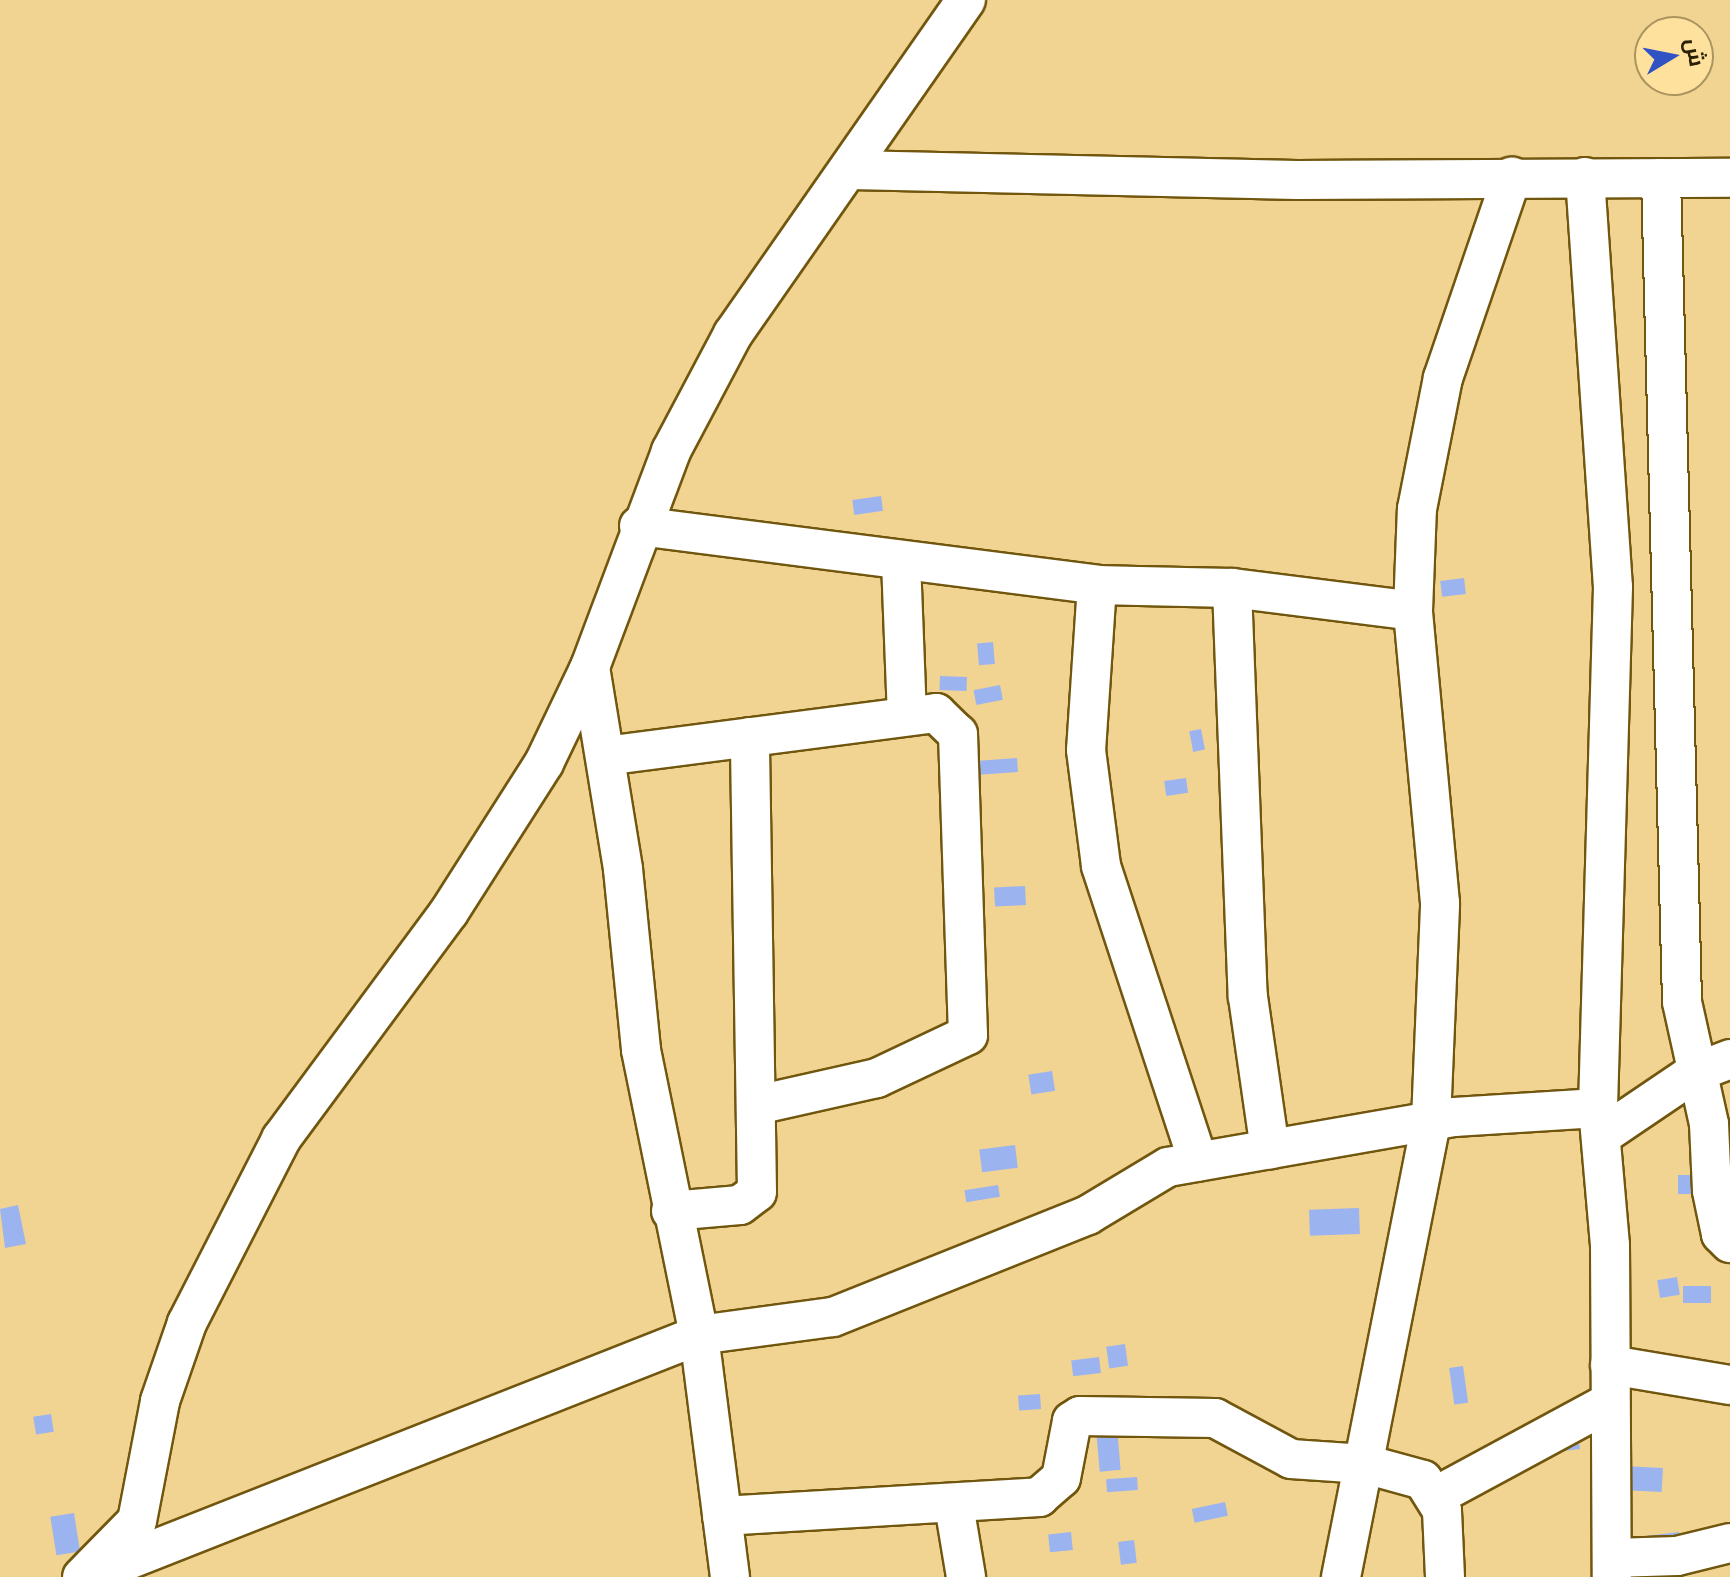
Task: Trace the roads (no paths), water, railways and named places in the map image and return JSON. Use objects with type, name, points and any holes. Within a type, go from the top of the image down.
[{"type":"street","points":[[84,1577],[137,1521],[160,1401],[187,1323],[281,1139],[449,912],[544,763],[590,667],[639,526],[733,334],[851,170],[966,0]]},
{"type":"street","points":[[851,170],[1730,178]]},
{"type":"street","points":[[1341,1577],[1431,1121],[1440,888],[1413,611],[1417,509],[1436,409],[1512,177]]},
{"type":"street","points":[[1585,177],[1613,587],[1599,1122],[1610,1365],[1612,1567],[1730,1543]]},
{"type":"street","points":[[1661,178],[1672,768],[1682,1002],[1694,1073],[1709,1124],[1721,1234],[1730,1243]]},
{"type":"street","points":[[639,526],[1097,585],[1232,588],[1413,611]]},
{"type":"street","points":[[901,561],[907,715]]},
{"type":"street","points":[[1097,585],[1086,750],[1101,866],[1198,1161]]},
{"type":"street","points":[[1232,588],[1249,1010],[1270,1149]]},
{"type":"street","points":[[590,667],[605,756],[641,1050],[671,1211],[699,1335],[730,1577]]},
{"type":"street","points":[[605,756],[907,715],[944,715],[958,734],[968,1035],[877,1078],[757,1105]]},
{"type":"street","points":[[671,1211],[751,1201],[757,1105],[750,737]]},
{"type":"street","points":[[84,1577],[168,1562],[699,1335],[833,1317],[1088,1215],[1145,1174],[1198,1161],[1431,1121],[1599,1122],[1694,1073],[1730,1059]]},
{"type":"street","points":[[1610,1365],[1730,1385]]},
{"type":"street","points":[[1438,1495],[1608,1403]]},
{"type":"street","points":[[722,1516],[954,1505],[1039,1497],[1053,1488],[1072,1421],[1090,1413],[1231,1421],[1291,1459],[1365,1464],[1423,1480],[1438,1495],[1445,1577]]},
{"type":"street","points":[[954,1505],[966,1577]]}]
